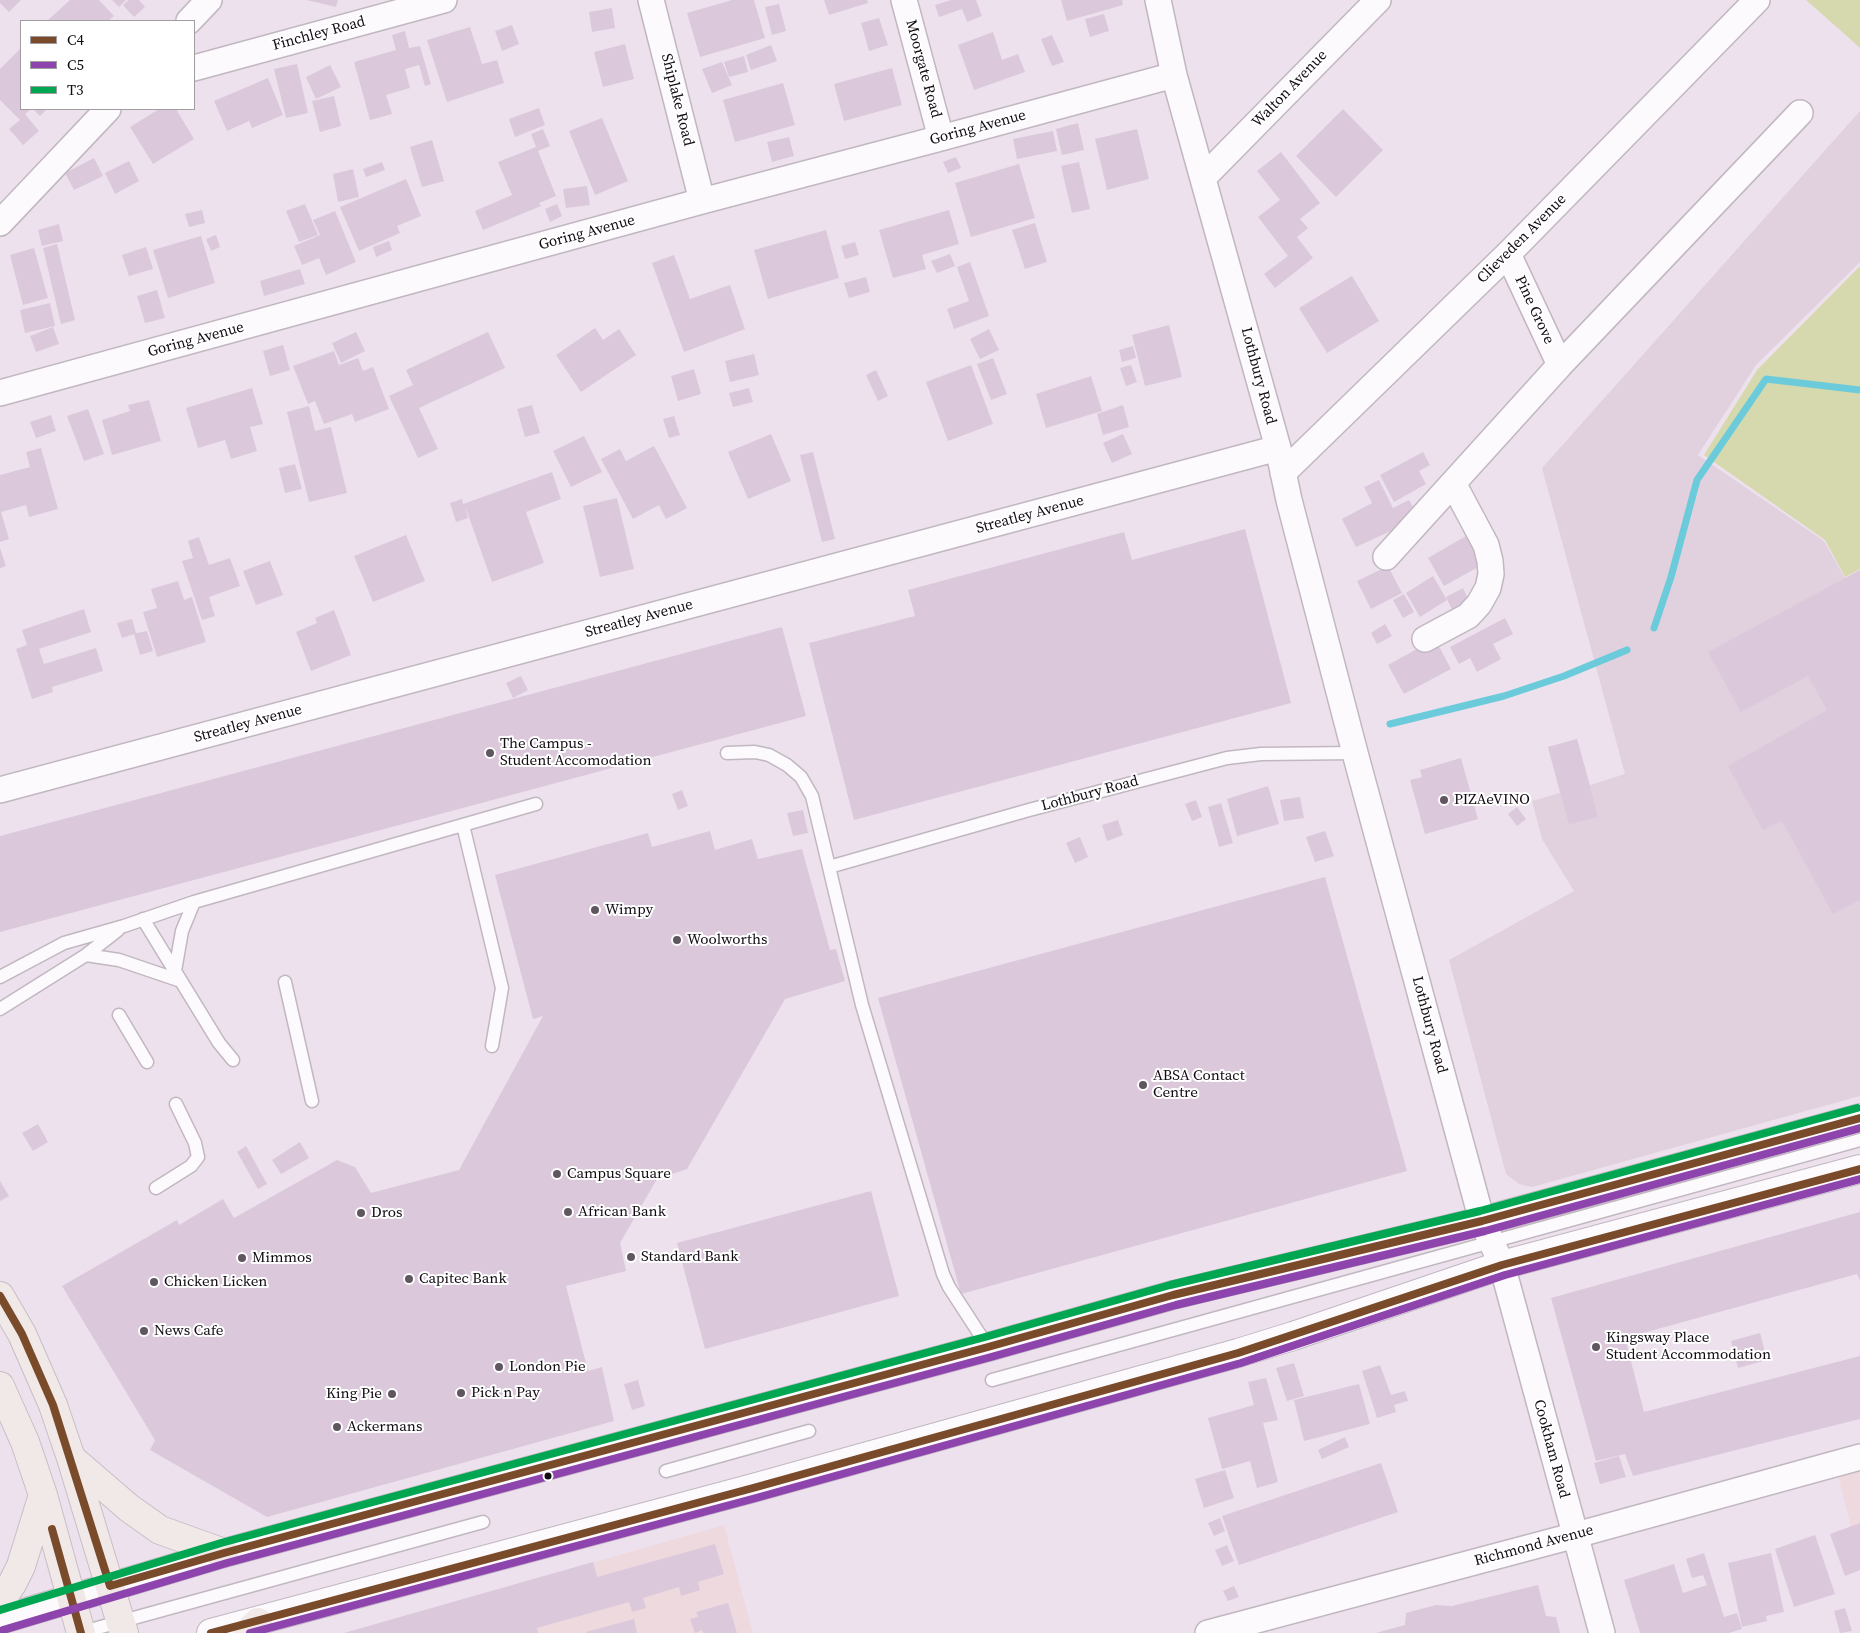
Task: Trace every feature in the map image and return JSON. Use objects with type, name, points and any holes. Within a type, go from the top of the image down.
[{"type":"main road","points":[[211,1633],[253,1627],[1238,1353],[1293,1336],[1492,1242],[1860,1118]]},
{"type":"main road","points":[[0,1620],[224,1553],[988,1347],[1183,1292],[1492,1242],[1860,1168]]},
{"type":"main road","points":[[0,1296],[22,1334],[38,1368],[71,1458],[123,1628]]},
{"type":"main road","points":[[0,1386],[25,1442],[43,1495],[80,1633]]},
{"type":"main road","points":[[71,1458],[129,1508],[160,1530],[224,1553]]},
{"type":"main road","points":[[0,1601],[12,1584],[21,1566],[43,1495]]},
{"type":"street","points":[[190,20],[209,0]]},
{"type":"street","name":"Finchley Road","points":[[195,68],[444,0]]},
{"type":"street","name":"Shiplake Road","points":[[651,0],[702,201]]},
{"type":"street","name":"Moorgate Road","points":[[904,0],[941,138]]},
{"type":"street","name":"Lothbury Road","points":[[1158,0],[1174,75],[1278,448],[1289,500],[1355,753],[1492,1242]]},
{"type":"street","name":"Walton Avenue","points":[[1202,178],[1378,0]]},
{"type":"street","name":"Clieveden Avenue","points":[[1283,473],[1508,254],[1757,0]]},
{"type":"street","name":"Goring Avenue","points":[[0,393],[702,201],[1174,75]]},
{"type":"street","points":[[0,224],[107,110]]},
{"type":"street","points":[[1386,557],[1560,365],[1800,113]]},
{"type":"street","name":"Pine Grove","points":[[1508,254],[1560,365]]},
{"type":"street","name":"Streatley Avenue","points":[[0,790],[1278,448]]},
{"type":"street","points":[[1425,639],[1468,616],[1479,604],[1488,588],[1491,574],[1486,545],[1454,484]]},
{"type":"street","name":"Cookham Road","points":[[1492,1242],[1576,1535],[1602,1633]]},
{"type":"street","name":"Richmond Avenue","points":[[1208,1633],[1860,1457]]},
{"type":"lane","points":[[728,753],[755,752],[769,755],[787,765],[800,777],[812,796],[862,1005],[943,1274],[949,1287],[988,1347]]},
{"type":"lane","name":"Lothbury Road","points":[[829,867],[1030,810],[1227,758],[1261,754],[1355,753]]},
{"type":"lane","points":[[0,977],[64,943],[124,926],[194,902],[536,804]]},
{"type":"lane","points":[[463,825],[502,988],[492,1046]]},
{"type":"lane","points":[[178,976],[182,931],[194,902]]},
{"type":"lane","points":[[143,919],[219,1042],[233,1060]]},
{"type":"lane","points":[[0,1009],[86,955],[124,926]]},
{"type":"lane","points":[[86,955],[119,960],[178,976]]},
{"type":"lane","points":[[285,982],[312,1100]]},
{"type":"lane","points":[[119,1015],[147,1062]]},
{"type":"lane","points":[[156,1188],[191,1166],[198,1157],[195,1143],[176,1104]]},
{"type":"lane","points":[[992,1380],[1860,1140]]},
{"type":"lane","points":[[666,1472],[809,1431]]},
{"type":"lane","points":[[80,1633],[123,1628],[483,1522]]},
{"type":"shaded area","points":[[1860,111],[1860,262],[1756,365],[1698,455],[1824,541],[1845,578],[1860,570],[1860,1096],[1532,1187],[1519,1184],[1506,1174],[1449,960],[1574,891],[1542,839],[1532,801],[1560,793],[1548,747],[1577,739],[1590,785],[1625,774],[1542,468]]},
{"type":"shaded area","points":[[1860,1457],[1860,1561],[1835,1464]]},
{"type":"shaded area","points":[[724,1525],[753,1633],[348,1633]]},
{"type":"green space","points":[[1806,0],[1860,0],[1860,48],[1840,30]]},
{"type":"green space","points":[[1860,266],[1860,569],[1845,577],[1825,540],[1704,455],[1757,370]]},
{"type":"building","points":[[0,0],[21,0],[9,12],[0,3]]},
{"type":"building","points":[[70,0],[99,0],[114,16],[109,20],[48,20]]},
{"type":"building","points":[[112,0],[126,0],[119,7]]},
{"type":"building","points":[[129,0],[139,0],[145,7],[134,17],[123,5]]},
{"type":"building","points":[[307,0],[338,0],[336,7]]},
{"type":"building","points":[[732,0],[754,0],[765,38],[700,57],[687,13]]},
{"type":"building","points":[[824,0],[867,0],[868,3],[829,15]]},
{"type":"building","points":[[951,0],[976,0],[982,16],[967,22],[962,9],[939,17],[935,5]]},
{"type":"building","points":[[1061,0],[1122,0],[1123,5],[1067,21]]},
{"type":"building","points":[[779,4],[786,31],[772,35],[765,7]]},
{"type":"building","points":[[612,8],[615,28],[592,32],[589,12]]},
{"type":"building","points":[[1104,14],[1109,31],[1090,37],[1085,19]]},
{"type":"building","points":[[879,18],[888,45],[869,51],[861,23]]},
{"type":"building","points":[[512,25],[519,44],[502,51],[495,31]]},
{"type":"building","points":[[470,27],[482,64],[497,60],[504,83],[447,102],[427,40]]},
{"type":"building","points":[[405,31],[409,48],[420,46],[431,84],[425,86],[419,65],[405,69],[410,88],[386,95],[392,114],[370,120],[354,62],[396,50],[392,35]]},
{"type":"building","points":[[993,32],[1002,60],[1018,54],[1025,72],[974,90],[958,45]]},
{"type":"building","points":[[1052,35],[1064,62],[1052,66],[1041,39]]},
{"type":"building","points":[[625,44],[634,79],[603,87],[594,52]]},
{"type":"building","points":[[771,45],[777,61],[751,70],[746,55]]},
{"type":"building","points":[[20,49],[20,110],[30,110],[25,114],[39,131],[23,145],[9,129],[20,120],[0,100],[0,69]]},
{"type":"building","points":[[744,56],[748,72],[729,77],[724,62]]},
{"type":"building","points":[[722,62],[732,85],[712,93],[702,69]]},
{"type":"building","points":[[297,64],[308,113],[286,118],[274,69]]},
{"type":"building","points":[[330,65],[341,87],[316,99],[306,77]]},
{"type":"building","points":[[892,68],[902,105],[844,121],[834,84]]},
{"type":"building","points":[[268,78],[283,115],[252,128],[249,121],[227,131],[214,101]]},
{"type":"building","points":[[783,83],[795,125],[735,142],[723,100]]},
{"type":"building","points":[[334,96],[341,126],[320,132],[312,101]]},
{"type":"building","points":[[539,108],[545,125],[515,137],[509,119]]},
{"type":"building","points":[[1343,109],[1383,150],[1336,197],[1296,156]]},
{"type":"building","points":[[34,110],[46,110],[40,116]]},
{"type":"building","points":[[157,110],[177,110],[194,139],[153,164],[130,127]]},
{"type":"building","points":[[602,118],[628,181],[595,195],[569,131]]},
{"type":"building","points":[[1078,123],[1084,150],[1062,155],[1056,129]]},
{"type":"building","points":[[543,129],[550,146],[538,151],[556,196],[539,203],[541,206],[483,230],[475,211],[512,195],[498,162],[536,147],[531,134]]},
{"type":"building","points":[[1137,129],[1149,179],[1107,190],[1095,139]]},
{"type":"building","points":[[1053,131],[1057,151],[1017,159],[1013,139]]},
{"type":"building","points":[[789,137],[794,156],[772,162],[767,142]]},
{"type":"building","points":[[432,140],[444,181],[422,187],[410,147]]},
{"type":"building","points":[[1281,152],[1320,203],[1300,219],[1308,228],[1297,237],[1313,258],[1275,288],[1264,274],[1288,256],[1258,217],[1280,200],[1257,171]]},
{"type":"building","points":[[956,157],[961,168],[948,173],[943,162]]},
{"type":"building","points":[[94,158],[103,176],[74,190],[65,173]]},
{"type":"building","points":[[129,161],[139,181],[115,194],[105,173]]},
{"type":"building","points":[[382,162],[385,170],[366,177],[363,169]]},
{"type":"building","points":[[1079,162],[1090,209],[1072,213],[1061,166]]},
{"type":"building","points":[[1019,164],[1035,218],[971,237],[955,183]]},
{"type":"building","points":[[353,169],[359,197],[338,202],[333,174]]},
{"type":"building","points":[[406,179],[421,216],[397,226],[400,233],[359,251],[340,207]]},
{"type":"building","points":[[587,186],[590,205],[566,208],[563,189]]},
{"type":"building","points":[[305,204],[318,235],[299,242],[286,211]]},
{"type":"building","points":[[557,204],[562,216],[550,222],[545,209]]},
{"type":"building","points":[[202,210],[205,223],[189,227],[185,214]]},
{"type":"building","points":[[949,210],[959,244],[922,255],[926,269],[893,278],[879,230]]},
{"type":"building","points":[[335,211],[356,262],[326,275],[319,258],[302,265],[294,246],[320,235],[313,220]]},
{"type":"building","points":[[1035,223],[1047,262],[1025,269],[1012,230]]},
{"type":"building","points":[[59,224],[63,241],[42,246],[38,230]]},
{"type":"building","points":[[826,230],[839,278],[768,299],[754,250]]},
{"type":"building","points":[[216,235],[220,247],[211,251],[206,239]]},
{"type":"building","points":[[201,236],[215,283],[168,298],[153,250]]},
{"type":"building","points":[[389,241],[392,250],[376,257],[373,247]]},
{"type":"building","points":[[855,242],[859,255],[845,259],[841,246]]},
{"type":"building","points":[[57,244],[75,320],[61,324],[43,248]]},
{"type":"building","points":[[146,247],[153,269],[129,276],[122,255]]},
{"type":"building","points":[[34,248],[48,298],[23,305],[10,255]]},
{"type":"building","points":[[950,254],[955,266],[937,273],[931,261]]},
{"type":"building","points":[[674,255],[690,299],[730,285],[745,329],[684,352],[652,263]]},
{"type":"building","points":[[970,262],[989,316],[954,329],[947,309],[969,301],[957,267]]},
{"type":"building","points":[[300,269],[305,284],[264,296],[260,281]]},
{"type":"building","points":[[1352,276],[1379,321],[1327,353],[1299,308]]},
{"type":"building","points":[[866,277],[870,292],[849,298],[844,283]]},
{"type":"building","points":[[157,290],[165,318],[145,323],[137,296]]},
{"type":"building","points":[[50,303],[55,326],[25,333],[20,310]]},
{"type":"building","points":[[1169,325],[1182,377],[1145,386],[1132,335]]},
{"type":"building","points":[[53,327],[59,344],[36,352],[30,336]]},
{"type":"building","points":[[595,328],[603,340],[619,329],[636,355],[581,392],[556,355]]},
{"type":"building","points":[[989,329],[999,350],[980,359],[970,339]]},
{"type":"building","points":[[356,332],[365,351],[341,363],[332,343]]},
{"type":"building","points":[[488,332],[505,368],[419,408],[438,449],[418,458],[389,396],[413,385],[406,370]]},
{"type":"building","points":[[283,345],[290,370],[270,376],[263,351]]},
{"type":"building","points":[[1133,346],[1136,358],[1122,362],[1119,350]]},
{"type":"building","points":[[334,351],[339,365],[358,358],[363,371],[373,367],[389,409],[355,422],[352,414],[324,424],[315,401],[308,404],[293,366]]},
{"type":"building","points":[[754,354],[759,375],[730,382],[725,361]]},
{"type":"building","points":[[993,358],[1007,394],[991,400],[977,364]]},
{"type":"building","points":[[971,365],[993,424],[948,441],[926,382]]},
{"type":"building","points":[[1131,365],[1137,382],[1126,386],[1120,368]]},
{"type":"building","points":[[694,369],[701,394],[678,401],[671,376]]},
{"type":"building","points":[[876,370],[888,396],[878,401],[866,375]]},
{"type":"building","points":[[1091,376],[1102,411],[1046,428],[1036,394]]},
{"type":"building","points":[[252,388],[263,424],[250,427],[257,451],[231,459],[225,440],[198,448],[186,408]]},
{"type":"building","points":[[749,388],[753,402],[733,407],[729,393]]},
{"type":"building","points":[[149,400],[161,441],[112,455],[102,420],[130,411],[128,405]]},
{"type":"building","points":[[532,405],[540,433],[525,437],[517,409]]},
{"type":"building","points":[[1123,405],[1129,427],[1103,435],[1097,414]]},
{"type":"building","points":[[309,406],[315,431],[331,427],[347,493],[309,502],[287,412]]},
{"type":"building","points":[[88,409],[104,454],[84,461],[67,416]]},
{"type":"building","points":[[51,415],[56,431],[36,438],[30,422]]},
{"type":"building","points":[[674,416],[680,435],[669,438],[663,419]]},
{"type":"building","points":[[771,434],[791,481],[748,499],[728,452]]},
{"type":"building","points":[[1123,434],[1132,454],[1112,463],[1103,443]]},
{"type":"building","points":[[584,436],[602,472],[571,487],[553,451]]},
{"type":"building","points":[[654,446],[687,508],[666,519],[659,505],[633,519],[601,459],[620,449],[626,461]]},
{"type":"building","points":[[41,448],[58,509],[29,517],[26,505],[1,512],[9,539],[0,542],[0,475],[30,467],[26,452]]},
{"type":"building","points":[[813,452],[835,539],[822,542],[800,455]]},
{"type":"building","points":[[1423,452],[1430,465],[1419,471],[1426,484],[1394,502],[1380,475]]},
{"type":"building","points":[[295,464],[302,489],[285,493],[279,468]]},
{"type":"building","points":[[552,472],[561,499],[526,512],[544,563],[492,582],[465,506],[468,518],[456,522],[450,503],[462,499],[463,504]]},
{"type":"building","points":[[1379,480],[1393,508],[1409,500],[1419,518],[1356,547],[1342,519],[1372,503],[1364,487]]},
{"type":"building","points":[[617,498],[634,569],[600,577],[583,506]]},
{"type":"building","points":[[1245,529],[1291,703],[854,820],[809,643],[915,616],[908,590],[1124,532],[1132,560]]},
{"type":"building","points":[[406,535],[425,581],[373,602],[354,556]]},
{"type":"building","points":[[1466,536],[1482,565],[1444,586],[1428,558]]},
{"type":"building","points":[[199,537],[209,565],[230,558],[240,586],[209,597],[215,616],[202,620],[182,561],[193,558],[188,541]]},
{"type":"building","points":[[0,548],[6,566],[0,568]]},
{"type":"building","points":[[270,561],[283,595],[256,605],[243,571]]},
{"type":"building","points":[[1388,566],[1402,593],[1371,609],[1357,581]]},
{"type":"building","points":[[1860,570],[1860,900],[1833,914],[1782,821],[1763,830],[1728,766],[1827,710],[1808,676],[1741,712],[1708,652]]},
{"type":"building","points":[[1433,576],[1447,600],[1420,617],[1406,593]]},
{"type":"building","points":[[178,581],[184,600],[192,597],[206,642],[157,657],[143,612],[157,608],[151,589]]},
{"type":"building","points":[[1463,588],[1470,603],[1453,612],[1446,597]]},
{"type":"building","points":[[1404,594],[1414,612],[1403,618],[1393,600]]},
{"type":"building","points":[[84,609],[91,632],[39,649],[44,664],[96,648],[103,671],[52,687],[53,692],[32,699],[16,649],[27,645],[22,630]]},
{"type":"building","points":[[334,610],[351,655],[311,671],[296,632],[317,623],[315,618]]},
{"type":"building","points":[[1505,618],[1513,634],[1493,644],[1501,659],[1477,672],[1470,658],[1459,664],[1450,647]]},
{"type":"building","points":[[132,619],[136,633],[147,631],[153,651],[140,655],[134,634],[122,638],[117,623]]},
{"type":"building","points":[[1385,624],[1392,636],[1377,644],[1371,633]]},
{"type":"building","name":"The Campus - Student Accomodation","points":[[782,627],[806,716],[0,932],[0,836]]},
{"type":"building","points":[[1435,639],[1451,669],[1404,694],[1388,665]]},
{"type":"building","points":[[521,676],[528,690],[513,698],[506,683]]},
{"type":"building","points":[[1577,739],[1598,817],[1569,824],[1548,747]]},
{"type":"building","name":"PIZAeVINO","points":[[1461,758],[1478,819],[1425,834],[1410,780],[1422,777],[1420,770]]},
{"type":"building","points":[[1268,786],[1279,824],[1237,836],[1227,799]]},
{"type":"building","points":[[682,790],[688,806],[678,810],[672,794]]},
{"type":"building","points":[[1300,797],[1304,818],[1284,821],[1280,800]]},
{"type":"building","points":[[1196,800],[1202,817],[1192,821],[1185,804]]},
{"type":"building","points":[[1221,803],[1233,843],[1219,847],[1208,807]]},
{"type":"building","points":[[1517,807],[1526,819],[1517,826],[1508,814]]},
{"type":"building","points":[[803,810],[808,833],[793,836],[787,813]]},
{"type":"building","points":[[1118,820],[1123,835],[1107,841],[1102,825]]},
{"type":"building","name":"Campus Square","points":[[710,831],[715,850],[752,839],[758,859],[802,849],[830,950],[836,949],[845,981],[785,999],[687,1169],[657,1179],[620,1243],[626,1271],[566,1286],[588,1371],[602,1367],[614,1421],[267,1517],[150,1450],[155,1440],[62,1286],[177,1220],[179,1225],[223,1199],[234,1218],[337,1160],[355,1167],[371,1193],[459,1170],[543,1016],[533,1019],[495,875],[648,833],[652,847]]},
{"type":"building","points":[[1325,831],[1334,856],[1315,862],[1306,837]]},
{"type":"building","points":[[1080,837],[1088,857],[1075,863],[1066,843]]},
{"type":"building","name":"ABSA Contact Centre","points":[[1325,877],[1407,1171],[961,1294],[878,998]]},
{"type":"building","points":[[38,1124],[48,1142],[33,1151],[22,1133]]},
{"type":"building","points":[[300,1142],[309,1158],[281,1174],[272,1160]]},
{"type":"building","points":[[246,1146],[267,1184],[258,1189],[237,1152]]},
{"type":"building","points":[[0,1181],[9,1196],[0,1201]]},
{"type":"building","points":[[871,1191],[899,1296],[705,1349],[677,1243]]},
{"type":"building","name":"Kingsway Place Student Accommodation","points":[[1860,1212],[1860,1281],[1857,1274],[1625,1338],[1644,1412],[1860,1356],[1860,1419],[1633,1476],[1625,1454],[1596,1461],[1551,1298]]},
{"type":"building","points":[[1760,1333],[1767,1360],[1738,1368],[1731,1341]]},
{"type":"building","points":[[1294,1363],[1304,1396],[1287,1401],[1276,1368]]},
{"type":"building","points":[[1380,1365],[1391,1395],[1405,1391],[1408,1401],[1394,1405],[1396,1412],[1377,1418],[1362,1371]]},
{"type":"building","points":[[1266,1378],[1278,1420],[1263,1423],[1278,1482],[1257,1488],[1250,1461],[1222,1469],[1208,1418],[1254,1405],[1248,1382]]},
{"type":"building","points":[[638,1380],[645,1406],[632,1410],[624,1384]]},
{"type":"building","points":[[1359,1384],[1370,1424],[1304,1441],[1294,1400]]},
{"type":"building","points":[[1345,1437],[1349,1447],[1322,1459],[1318,1450]]},
{"type":"building","points":[[1619,1456],[1626,1477],[1600,1484],[1594,1463]]},
{"type":"building","points":[[1381,1463],[1398,1512],[1239,1565],[1222,1516]]},
{"type":"building","points":[[1225,1470],[1234,1498],[1204,1508],[1195,1479]]},
{"type":"building","points":[[1220,1518],[1225,1531],[1214,1536],[1208,1523]]},
{"type":"building","points":[[1860,1523],[1860,1570],[1845,1576],[1830,1534]]},
{"type":"building","points":[[1815,1535],[1835,1594],[1794,1607],[1775,1549]]},
{"type":"building","points":[[715,1544],[724,1574],[698,1582],[700,1590],[681,1596],[679,1587],[643,1598],[646,1608],[632,1612],[629,1602],[537,1628],[538,1633],[344,1633],[593,1562],[597,1577]]},
{"type":"building","points":[[1227,1545],[1234,1561],[1222,1566],[1215,1550]]},
{"type":"building","points":[[1704,1553],[1724,1617],[1737,1613],[1742,1629],[1729,1633],[1640,1633],[1624,1580],[1674,1564],[1683,1593],[1707,1585],[1703,1575],[1692,1578],[1686,1559]]},
{"type":"building","points":[[1771,1553],[1784,1612],[1766,1616],[1767,1621],[1742,1627],[1728,1563]]},
{"type":"building","points":[[1538,1585],[1546,1616],[1556,1617],[1560,1633],[1376,1633],[1405,1625],[1406,1613],[1436,1605],[1452,1606]]},
{"type":"building","points":[[1234,1586],[1239,1597],[1228,1601],[1223,1591]]},
{"type":"building","points":[[728,1603],[737,1633],[703,1633],[702,1630],[695,1633],[690,1619],[698,1617],[696,1612]]},
{"type":"building","points":[[1845,1608],[1852,1631],[1840,1633],[1834,1611]]},
{"type":"building","points":[[634,1619],[637,1633],[586,1633],[586,1632]]},
{"type":"waterway","points":[[1654,628],[1671,577],[1697,480],[1766,379],[1860,390]]},
{"type":"waterway","points":[[1390,724],[1504,696],[1564,676],[1627,650]]},
{"type":"transit line","name":"T3","points":[[0,1610],[221,1543],[985,1337],[1170,1285],[1480,1211],[1857,1108]]},
{"type":"transit line","name":"C4","points":[[0,1296],[22,1334],[53,1405],[110,1586],[224,1553],[988,1347],[1173,1295],[1482,1221],[1860,1118]]},
{"type":"transit line","name":"C5","points":[[3,1630],[227,1563],[991,1357],[1176,1305],[1485,1231],[1860,1128]]},
{"type":"transit line","name":"C4","points":[[211,1633],[753,1488],[1238,1353],[1502,1265],[1860,1169]]},
{"type":"transit line","name":"C5","points":[[250,1633],[756,1498],[1241,1363],[1505,1275],[1860,1179]]},
{"type":"transit line","name":"C4","points":[[52,1529],[81,1633]]},
{"type":"place","name":"The Campus - Student Accomodation","points":[[490,753]]},
{"type":"place","name":"PIZAeVINO","points":[[1444,800]]},
{"type":"place","name":"Wimpy","points":[[595,910]]},
{"type":"place","name":"Woolworths","points":[[677,940]]},
{"type":"place","name":"ABSA Contact Centre","points":[[1143,1085]]},
{"type":"place","name":"Campus Square","points":[[557,1174]]},
{"type":"place","name":"African Bank","points":[[568,1212]]},
{"type":"place","name":"Dros","points":[[361,1213]]},
{"type":"place","name":"Standard Bank","points":[[631,1257]]},
{"type":"place","name":"Mimmos","points":[[242,1258]]},
{"type":"place","name":"Capitec Bank","points":[[409,1279]]},
{"type":"place","name":"Chicken Licken","points":[[154,1282]]},
{"type":"place","name":"News Cafe","points":[[144,1331]]},
{"type":"place","name":"Kingsway Place Student Accommodation","points":[[1596,1347]]},
{"type":"place","name":"London Pie","points":[[499,1367]]},
{"type":"place","name":"Pick n Pay","points":[[461,1393]]},
{"type":"place","name":"King Pie","points":[[392,1394]]},
{"type":"place","name":"Ackermans","points":[[337,1427]]}]
